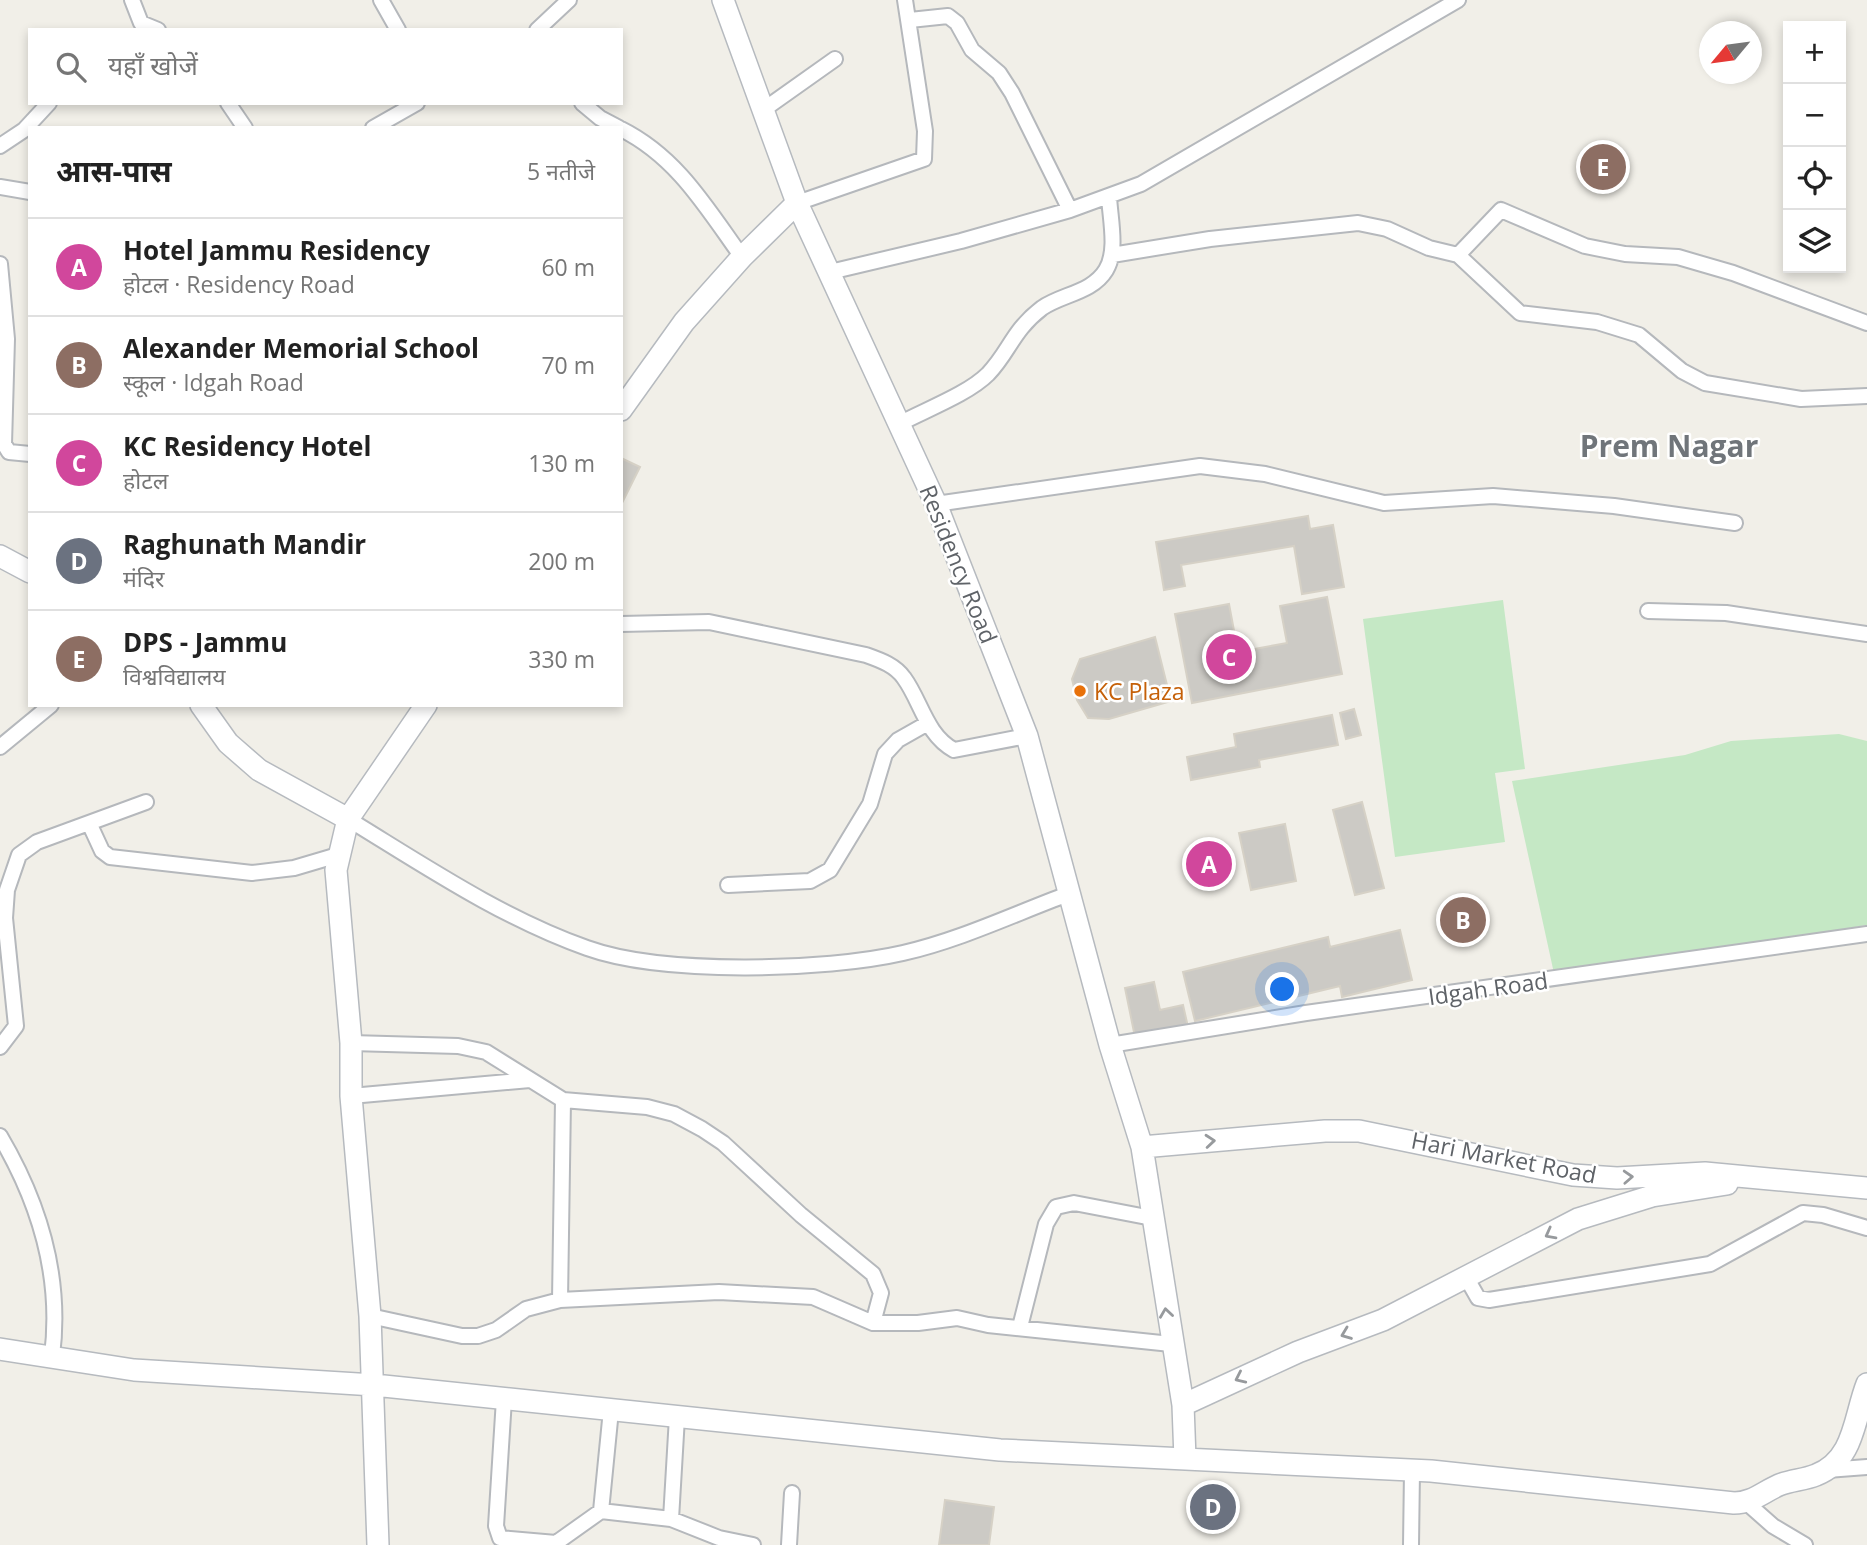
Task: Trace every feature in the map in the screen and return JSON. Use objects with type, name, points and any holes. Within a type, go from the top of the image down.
[{"type":"street","points":[[132,0],[136,26]]},
{"type":"street","points":[[381,0],[397,28]]},
{"type":"street","points":[[539,28],[569,0]]},
{"type":"street","name":"Residency Road","points":[[723,0],[797,203],[936,504],[1027,736],[1110,1045],[1142,1147],[1171,1344],[1183,1405],[1185,1459]]},
{"type":"street","points":[[623,407],[684,322],[742,257],[797,203],[924,159],[925,131],[905,0]]},
{"type":"street","points":[[830,272],[961,242],[1070,210],[1141,184],[1257,113],[1458,0]]},
{"type":"street","points":[[909,20],[948,16],[957,23],[972,50],[999,73],[1012,93],[1070,210]]},
{"type":"street","points":[[763,110],[835,59]]},
{"type":"street","points":[[0,146],[24,130],[47,105]]},
{"type":"street","points":[[229,105],[244,126]]},
{"type":"street","points":[[377,126],[413,105]]},
{"type":"street","points":[[584,105],[600,118],[616,126]]},
{"type":"street","points":[[623,130],[646,141],[681,172],[742,257]]},
{"type":"street","points":[[0,187],[28,192]]},
{"type":"street","points":[[899,424],[985,377],[1018,328],[1046,305],[1096,281],[1105,271],[1112,255],[1108,196]]},
{"type":"street","points":[[1458,255],[1500,210],[1585,246],[1625,254],[1678,257],[1733,273],[1867,323]]},
{"type":"street","points":[[1112,255],[1210,239],[1358,223],[1387,229],[1429,248],[1458,255],[1520,313],[1618,326],[1639,335],[1682,371],[1705,383],[1801,399],[1867,396]]},
{"type":"street","points":[[0,264],[8,339],[1,432],[9,452],[28,454]]},
{"type":"street","points":[[936,504],[1200,466],[1265,474],[1384,503],[1493,496],[1614,506],[1735,523]]},
{"type":"street","points":[[0,556],[28,571]]},
{"type":"street","points":[[1648,611],[1696,610],[1867,634]]},
{"type":"street","points":[[623,624],[709,622],[866,655],[887,663],[903,676],[928,723],[940,740],[954,750],[1027,736]]},
{"type":"street","points":[[0,747],[49,707]]},
{"type":"street","points":[[202,707],[228,743],[258,770],[477,897],[557,935],[617,957],[657,963],[770,967],[875,958],[938,943],[1068,894]]},
{"type":"street","points":[[378,1545],[370,1316],[351,1097],[351,1043],[335,884],[338,855],[348,820],[425,707]]},
{"type":"street","points":[[728,885],[810,881],[830,870],[870,804],[885,754],[898,740],[928,723]]},
{"type":"street","points":[[0,1047],[16,1026],[5,918],[7,890],[19,855],[37,842],[90,825],[146,802]]},
{"type":"street","points":[[90,825],[102,851],[110,857],[252,873],[294,868],[338,855]]},
{"type":"street","name":"Idgah Road","points":[[1110,1045],[1306,1013],[1867,934]]},
{"type":"street","points":[[351,1043],[458,1046],[486,1052],[563,1100],[647,1107],[674,1114],[723,1143],[801,1215],[873,1274],[881,1293],[873,1323]]},
{"type":"street","points":[[351,1097],[530,1080]]},
{"type":"street","points":[[560,1300],[563,1100]]},
{"type":"street","name":"Hari Market Road","points":[[1142,1147],[1325,1130],[1359,1131],[1573,1175],[1618,1178],[1705,1173],[1757,1179],[1817,1181],[1867,1188]]},
{"type":"street","points":[[0,1136],[34,1206],[49,1254],[54,1282],[56,1323],[52,1356]]},
{"type":"street","points":[[1183,1405],[1298,1352],[1383,1321],[1578,1219],[1609,1207],[1652,1196],[1757,1179]]},
{"type":"street","points":[[1020,1327],[1046,1224],[1056,1207],[1074,1203],[1152,1218]]},
{"type":"street","points":[[1466,1277],[1478,1298],[1489,1300],[1710,1264],[1803,1213],[1823,1214],[1867,1228]]},
{"type":"street","points":[[370,1316],[453,1335],[478,1336],[496,1331],[526,1309],[560,1300],[719,1292],[813,1297],[873,1323],[918,1323],[957,1318],[988,1325],[1171,1344]]},
{"type":"street","points":[[0,1349],[134,1370],[374,1385],[1000,1450],[1412,1471],[1747,1503],[1778,1485],[1828,1470],[1867,1467]]},
{"type":"street","points":[[1828,1470],[1849,1446],[1867,1384]]},
{"type":"street","points":[[504,1399],[496,1526],[500,1538],[556,1543],[601,1511],[671,1519],[719,1538],[752,1545]]},
{"type":"street","points":[[601,1511],[611,1410]]},
{"type":"street","points":[[671,1519],[677,1417]]},
{"type":"street","points":[[1411,1545],[1412,1471]]},
{"type":"street","points":[[789,1545],[792,1493]]},
{"type":"street","points":[[1747,1503],[1773,1526],[1805,1545]]},
{"type":"green space","points":[[1503,600],[1525,769],[1495,773],[1505,842],[1395,857],[1363,619]]},
{"type":"green space","points":[[1839,734],[1867,741],[1867,925],[1555,978],[1512,781],[1685,755],[1731,741]]},
{"type":"building","points":[[623,459],[640,467],[623,501]]},
{"type":"building","points":[[1308,516],[1310,529],[1333,525],[1344,587],[1302,594],[1294,546],[1181,565],[1185,586],[1164,590],[1156,542]]},
{"type":"building","points":[[1327,597],[1342,674],[1192,703],[1175,614],[1229,604],[1238,652],[1287,643],[1280,606]]},
{"type":"building","points":[[1155,637],[1171,701],[1109,719],[1088,718],[1077,700],[1072,679],[1080,659]]},
{"type":"building","points":[[1354,709],[1361,735],[1346,739],[1340,713]]},
{"type":"building","points":[[1332,715],[1338,745],[1259,760],[1260,767],[1191,780],[1187,757],[1236,747],[1234,734]]},
{"type":"building","points":[[1362,802],[1384,888],[1355,895],[1333,810]]},
{"type":"building","points":[[1285,824],[1296,881],[1251,890],[1239,833]]},
{"type":"building","points":[[1400,930],[1412,980],[1342,997],[1340,986],[1195,1021],[1183,972],[1328,937],[1330,947]]},
{"type":"building","points":[[1154,982],[1160,1010],[1183,1005],[1188,1027],[1135,1037],[1125,988]]},
{"type":"building","points":[[945,1500],[994,1507],[989,1545],[939,1545]]},
{"type":"place","name":"DPS - Jammu","points":[[1603,167]]},
{"type":"place","name":"KC Residency Hotel","points":[[1229,657]]},
{"type":"place","name":"KC Plaza","points":[[1080,691]]},
{"type":"place","name":"Hotel Jammu Residency","points":[[1209,864]]},
{"type":"place","name":"Alexander Memorial School","points":[[1463,920]]},
{"type":"place","name":"Raghunath Mandir","points":[[1213,1507]]},
{"type":"district","name":"Prem Nagar","points":[[1669,445]]}]
